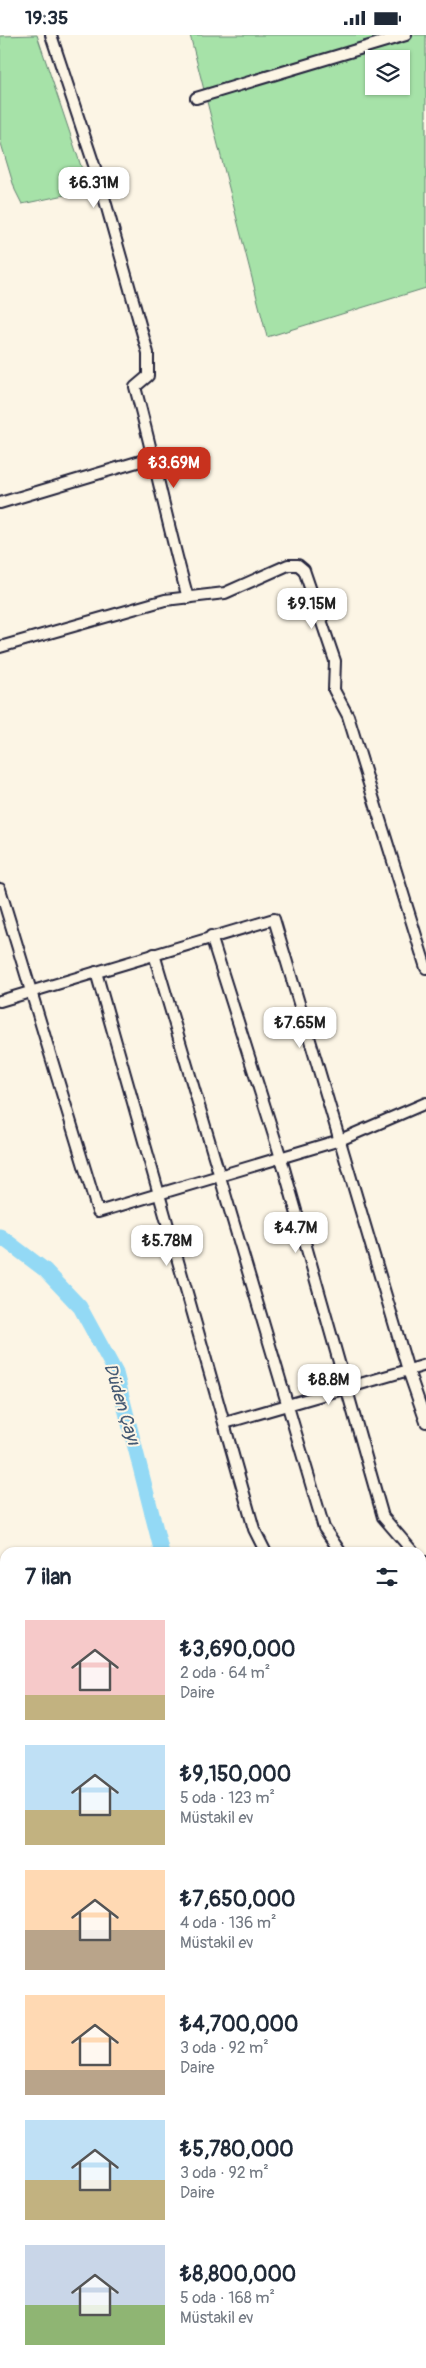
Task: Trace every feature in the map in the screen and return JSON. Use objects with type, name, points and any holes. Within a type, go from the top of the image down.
[{"type":"street","points":[[51,35],[100,183],[148,353],[148,376],[135,387],[154,457],[173,546],[188,598]]},
{"type":"street","points":[[196,98],[406,35]]},
{"type":"street","points":[[0,503],[154,457]]},
{"type":"street","points":[[0,647],[165,599],[225,593],[288,565],[298,565],[304,570],[335,661],[334,689],[348,716],[426,968]]},
{"type":"street","points":[[0,889],[98,1212],[340,1140],[426,1103]]},
{"type":"street","points":[[0,1001],[211,936],[274,919],[408,1370],[426,1422]]},
{"type":"street","points":[[211,936],[282,1158],[348,1387],[383,1517],[409,1547]]},
{"type":"street","points":[[154,954],[324,1528],[337,1547]]},
{"type":"street","points":[[96,971],[254,1529],[263,1547]]},
{"type":"street","points":[[225,1423],[426,1365]]},
{"type":"green space","points":[[37,35],[89,190],[22,204],[15,190],[0,140],[0,36]]},
{"type":"green space","points":[[190,35],[426,35],[426,288],[267,337]]},
{"type":"waterway","name":"Düden Çayı","points":[[0,1236],[45,1270],[80,1307],[116,1373],[160,1547]]}]
